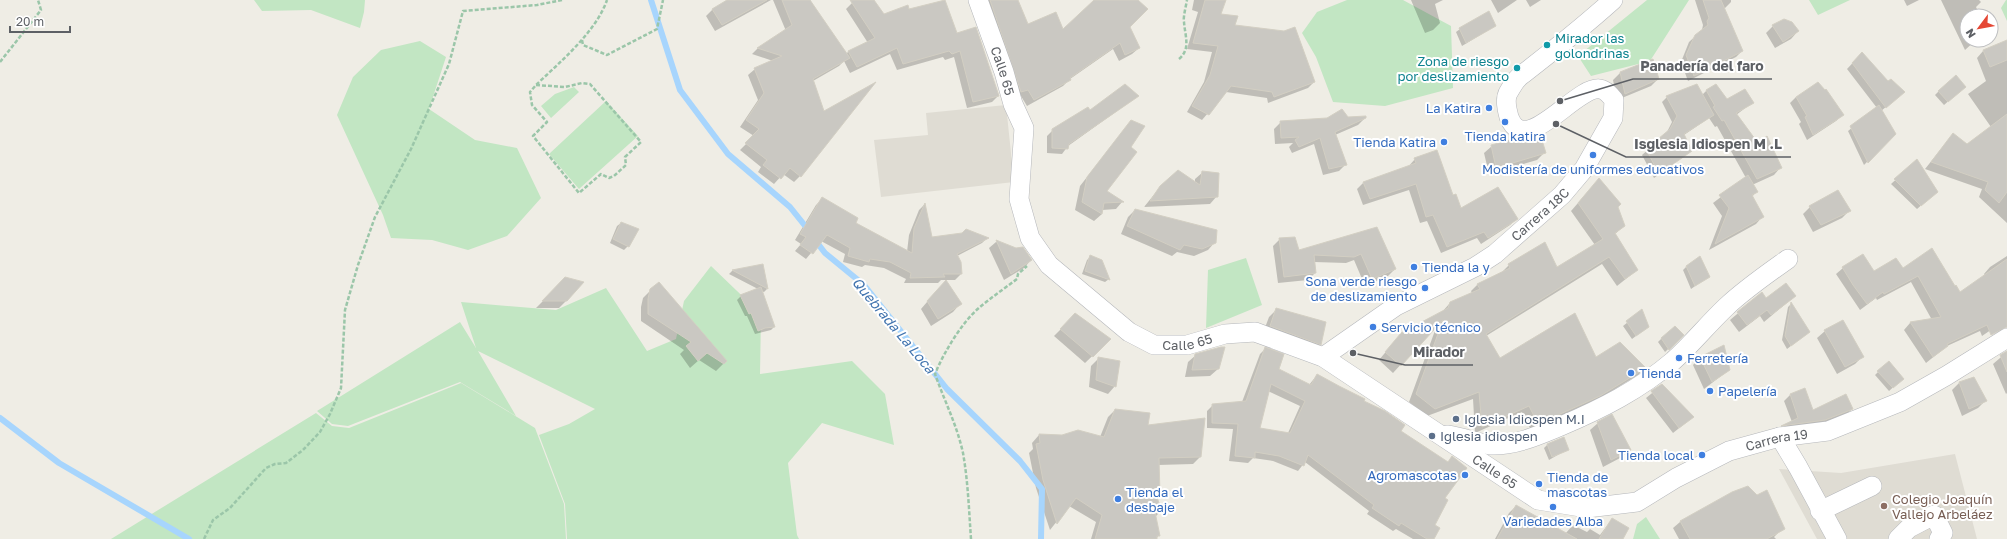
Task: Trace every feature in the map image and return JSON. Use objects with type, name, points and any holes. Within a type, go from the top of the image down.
[{"type":"street","name":"Calle 65","points":[[978,0],[1004,72],[1013,104],[1024,128],[1019,199],[1030,238],[1049,265],[1129,332],[1154,345],[1187,345],[1225,334],[1255,332],[1323,357],[1538,500]]},
{"type":"street","name":"Carrera 18C","points":[[1323,357],[1396,306],[1475,267],[1495,254],[1562,195],[1584,169],[1613,118],[1615,110],[1614,100],[1607,92],[1601,89],[1593,89],[1584,92],[1560,112],[1538,127],[1528,130],[1519,129],[1513,124],[1509,116],[1506,97],[1515,79],[1579,30],[1613,0]]},
{"type":"street","points":[[1440,434],[1463,437],[1491,445],[1510,444],[1535,437],[1597,410],[1636,389],[1673,361],[1727,306],[1769,272],[1788,259]]},
{"type":"street","name":"Carrera 19","points":[[1538,500],[1587,508],[1637,502],[1676,478],[1729,451],[1780,437],[1828,431],[1900,402],[1946,376],[2007,338]]},
{"type":"street","points":[[1780,437],[1798,466],[1820,511],[1837,539]]},
{"type":"street","points":[[1820,511],[1872,486]]},
{"type":"street","points":[[1898,539],[1909,528],[1934,515],[1943,532],[1939,539]]},
{"type":"path","points":[[0,62],[41,10],[38,0]]},
{"type":"path","points":[[204,539],[213,520],[230,508],[266,468],[275,464],[286,463],[303,450],[320,432],[330,414],[341,388],[345,310],[358,265],[375,217],[411,149],[449,64],[463,11],[537,5],[562,0]]},
{"type":"path","points":[[536,85],[565,87],[582,83],[590,84],[641,142],[625,157],[626,165],[614,176],[609,178],[601,174],[579,193],[533,136],[547,122],[532,105],[530,92],[536,85],[582,40],[607,0]]},
{"type":"path","points":[[1179,59],[1185,54],[1186,47],[1183,21],[1187,0]]},
{"type":"path","points":[[582,40],[583,45],[607,55],[657,29],[663,1]]},
{"type":"path","points":[[972,539],[963,453],[956,426],[945,404],[935,374],[941,360],[968,319],[979,308],[1017,279],[1018,274],[1044,258]]},
{"type":"shaded area","points":[[1006,105],[1014,182],[881,197],[874,140],[928,135],[926,113]]},
{"type":"shaded area","name":"Colegio Joaquín Vallejo Arbeláez","points":[[1955,454],[1977,539],[1817,539],[1779,469],[1841,473]]},
{"type":"green space","points":[[254,0],[365,0],[360,28],[311,10],[262,11]]},
{"type":"green space","points":[[1347,0],[1403,0],[1451,26],[1453,88],[1385,106],[1333,102],[1316,57],[1302,33],[1317,12]]},
{"type":"green space","points":[[1647,0],[1689,0],[1650,61],[1591,76],[1578,56]]},
{"type":"green space","points":[[1809,0],[1850,0],[1818,15]]},
{"type":"green space","points":[[2007,0],[2007,21],[2001,8]]},
{"type":"green space","points":[[420,41],[446,57],[429,109],[475,140],[517,148],[541,198],[507,236],[468,250],[432,240],[391,238],[383,215],[337,115],[353,77],[381,50]]},
{"type":"green space","points":[[574,87],[579,92],[551,118],[541,106],[555,94]]},
{"type":"green space","points":[[606,101],[638,136],[579,189],[549,154]]},
{"type":"green space","points":[[1246,258],[1262,305],[1206,328],[1208,270]]},
{"type":"green space","points":[[711,266],[761,314],[760,374],[852,361],[885,394],[894,445],[822,423],[788,463],[797,535],[799,539],[567,539],[565,504],[539,435],[569,424],[595,409],[478,351],[516,416],[460,382],[348,426],[332,424],[317,411],[460,322],[476,348],[461,302],[556,310],[606,288],[647,351],[676,339],[684,301]]},
{"type":"green space","points":[[461,383],[535,428],[564,504],[566,539],[111,539],[316,413],[332,426],[349,428]]},
{"type":"green space","points":[[1646,517],[1660,539],[1633,539],[1637,524]]},
{"type":"building","points":[[727,0],[767,0],[722,25],[712,9]]},
{"type":"building","points":[[782,0],[810,0],[850,58],[813,79],[824,111],[876,82],[801,177],[790,168],[781,179],[763,165],[767,160],[745,143],[759,129],[746,120],[764,93],[754,68],[782,56],[757,48],[792,25]]},
{"type":"building","points":[[850,0],[874,0],[884,14],[908,5],[909,9],[945,0],[957,33],[976,27],[999,96],[973,102],[960,51],[952,54],[949,51],[903,64],[897,48],[857,67],[848,51],[875,38]]},
{"type":"building","points":[[990,0],[1018,0],[1028,24],[1056,12],[1063,29],[1094,0],[1138,0],[1148,9],[1130,27],[1140,48],[1125,55],[1120,43],[1070,78],[1071,80],[1034,100],[1028,90],[1021,92]]},
{"type":"building","points":[[1205,0],[1226,0],[1221,14],[1238,16],[1235,25],[1284,31],[1295,27],[1315,82],[1274,97],[1272,92],[1231,86],[1209,115],[1192,106],[1210,75],[1218,46],[1193,43]]},
{"type":"building","points":[[1703,0],[1721,0],[1743,51],[1694,76],[1686,55],[1695,35],[1708,25],[1707,21],[1709,18]]},
{"type":"building","points":[[1489,11],[1496,26],[1466,43],[1459,28]]},
{"type":"building","points":[[1784,19],[1792,22],[1799,31],[1783,42],[1772,25]]},
{"type":"building","points":[[2007,40],[2007,60],[1990,67],[1983,50],[1988,48],[1999,48],[1999,43]]},
{"type":"building","points":[[1862,52],[1888,81],[1891,79],[1905,92],[1886,108],[1852,63]]},
{"type":"building","points":[[1653,59],[1659,79],[1625,94],[1620,72]]},
{"type":"building","points":[[1956,75],[1966,87],[1948,102],[1938,91]]},
{"type":"building","points":[[1818,82],[1825,90],[1826,89],[1844,115],[1813,135],[1805,117],[1807,116],[1796,97]]},
{"type":"building","points":[[1125,84],[1139,96],[1069,144],[1068,149],[1052,148],[1052,129],[1088,107],[1090,110]]},
{"type":"building","points":[[1697,84],[1714,115],[1684,134],[1692,151],[1659,174],[1646,149],[1670,129],[1677,116],[1666,96]]},
{"type":"building","points":[[1716,84],[1727,99],[1745,89],[1754,103],[1736,113],[1758,143],[1767,136],[1782,168],[1757,179],[1724,120],[1722,121],[1713,107],[1715,106],[1706,90]]},
{"type":"building","points":[[1879,105],[1896,134],[1868,163],[1850,126]]},
{"type":"building","points":[[1342,109],[1348,117],[1366,116],[1366,118],[1335,132],[1347,165],[1329,169],[1320,138],[1299,147],[1295,140],[1299,137],[1281,138],[1280,121],[1327,118]]},
{"type":"building","points":[[2007,114],[2007,192],[1999,203],[1985,190],[1988,182],[1931,162],[1953,133],[1967,144]]},
{"type":"building","points":[[1131,120],[1145,126],[1131,147],[1137,152],[1107,191],[1124,202],[1104,203],[1102,214],[1082,202],[1087,177]]},
{"type":"building","points":[[1541,137],[1546,153],[1496,168],[1491,145],[1514,139],[1530,141]]},
{"type":"building","points":[[1437,150],[1453,195],[1456,194],[1461,208],[1498,187],[1518,219],[1488,238],[1484,232],[1447,247],[1433,215],[1426,217],[1416,184],[1370,199],[1363,182],[1416,163],[1414,158]]},
{"type":"building","points":[[1917,159],[1938,192],[1921,206],[1894,179]]},
{"type":"building","points":[[1178,170],[1200,185],[1202,171],[1219,173],[1218,197],[1150,201],[1160,186]]},
{"type":"building","points":[[1748,175],[1758,192],[1752,195],[1764,217],[1715,244],[1729,208],[1719,195]]},
{"type":"building","points":[[1599,178],[1621,204],[1618,207],[1625,226],[1615,233],[1638,270],[1625,279],[1609,257],[1486,334],[1500,358],[1575,313],[1596,357],[1620,342],[1646,368],[1600,396],[1538,424],[1529,406],[1482,427],[1479,392],[1435,409],[1416,394],[1443,320],[1401,366],[1385,352],[1401,333],[1448,308],[1450,302],[1480,289],[1477,284],[1510,268],[1508,264],[1545,242],[1557,267],[1603,239],[1578,203]]},
{"type":"building","points":[[1838,190],[1851,211],[1821,225],[1809,206]]},
{"type":"building","points":[[822,197],[858,218],[856,223],[912,253],[914,228],[925,203],[932,237],[962,233],[966,229],[989,238],[957,254],[961,262],[962,274],[943,274],[945,277],[910,278],[911,273],[890,262],[870,259],[869,262],[848,256],[850,248],[827,235],[813,254],[800,245],[806,237],[800,234]]},
{"type":"building","points":[[1135,209],[1217,230],[1216,243],[1202,249],[1184,245],[1180,250],[1127,226]]},
{"type":"building","points":[[621,222],[639,229],[629,247],[613,239]]},
{"type":"building","points":[[1377,227],[1396,269],[1372,279],[1361,254],[1354,257],[1314,255],[1316,273],[1284,277],[1279,238],[1295,237],[1299,250]]},
{"type":"building","points":[[996,240],[1016,248],[1023,247],[1032,260],[1011,274]]},
{"type":"building","points":[[1932,248],[1960,292],[2007,259],[2007,327],[1991,335],[1987,325],[1947,344],[1948,346],[1933,357],[1910,322],[1941,317],[1918,276],[1884,294],[1883,292],[1867,304],[1842,267],[1863,254],[1874,271],[1896,258],[1903,268]]},
{"type":"building","points":[[1090,255],[1102,260],[1110,280],[1085,271]]},
{"type":"building","points":[[1700,256],[1710,277],[1695,286],[1686,266]]},
{"type":"building","points":[[763,264],[768,289],[732,270]]},
{"type":"building","points":[[565,277],[584,282],[567,301],[542,301]]},
{"type":"building","points":[[946,280],[962,304],[938,319],[927,301]]},
{"type":"building","points":[[659,282],[727,361],[724,364],[707,353],[698,361],[686,346],[691,342],[648,314],[650,289]]},
{"type":"building","points":[[1786,283],[1796,296],[1771,315],[1767,310],[1747,325],[1737,312],[1762,292],[1766,298]]},
{"type":"building","points":[[761,287],[775,327],[765,328],[758,331],[751,313],[749,314],[740,295]]},
{"type":"building","points":[[1791,302],[1810,332],[1791,346],[1785,336]]},
{"type":"building","points":[[1276,308],[1326,322],[1321,345],[1270,326]]},
{"type":"building","points":[[1642,309],[1649,327],[1636,336],[1626,321]]},
{"type":"building","points":[[1075,313],[1111,339],[1093,357],[1060,329]]},
{"type":"building","points":[[1843,320],[1864,357],[1845,367],[1824,330]]},
{"type":"building","points":[[1675,326],[1684,335],[1669,350],[1661,338]]},
{"type":"building","points":[[1724,345],[1730,370],[1712,382],[1700,357]]},
{"type":"building","points":[[1225,347],[1219,369],[1192,370],[1195,354]]},
{"type":"building","points":[[1265,347],[1284,354],[1279,369],[1311,385],[1317,374],[1365,399],[1364,401],[1385,411],[1405,425],[1401,431],[1448,462],[1452,456],[1467,468],[1445,498],[1448,500],[1435,525],[1440,528],[1434,539],[1427,539],[1401,523],[1399,526],[1372,508],[1374,505],[1308,455],[1304,466],[1279,456],[1255,452],[1255,458],[1235,456],[1238,424],[1212,423],[1212,404],[1246,401]],"holes":[[[1271,384],[1305,401],[1290,433],[1260,428]]]},
{"type":"building","points":[[2007,351],[2007,372],[2000,355]]},
{"type":"building","points":[[1098,357],[1120,361],[1116,387],[1096,380]]},
{"type":"building","points":[[1889,361],[1904,379],[1893,388],[1877,371]]},
{"type":"building","points":[[1974,377],[1987,401],[1969,409],[1959,382]]},
{"type":"building","points":[[1662,384],[1694,417],[1679,428],[1651,391]]},
{"type":"building","points":[[1805,388],[1813,410],[1846,394],[1853,409],[1825,420],[1781,426],[1798,418],[1790,394]]},
{"type":"building","points":[[1115,409],[1150,413],[1148,425],[1205,418],[1201,457],[1159,458],[1160,496],[1157,497],[1162,512],[1155,512],[1160,536],[1157,536],[1157,539],[1095,539],[1102,515],[1076,498],[1057,524],[1043,480],[1036,444],[1040,443],[1039,434],[1062,435],[1078,430],[1104,437]]},
{"type":"building","points":[[1612,414],[1631,450],[1611,460],[1597,422]]},
{"type":"building","points":[[1564,437],[1569,450],[1552,457],[1547,444]]},
{"type":"building","points":[[1748,486],[1757,495],[1767,490],[1785,529],[1767,539],[1690,539],[1680,521],[1732,492]]},
{"type":"building","points":[[1516,505],[1577,539],[1497,539]]},
{"type":"building","points":[[1612,518],[1629,528],[1623,539],[1599,539]]},
{"type":"waterway","name":"Quebrada La Loca","points":[[651,0],[680,90],[728,154],[790,207],[810,232]]},
{"type":"waterway","name":"Quebrada La Loca","points":[[815,240],[825,253],[864,285],[947,389],[1020,461],[1042,489],[1041,539]]},
{"type":"waterway","points":[[0,418],[59,463],[189,539]]},
{"type":"place","name":"Mirador las golondrinas","points":[[1547,45]]},
{"type":"place","name":"Zona de riesgo por deslizamiento","points":[[1517,68]]},
{"type":"place","name":"Panadería del faro","points":[[1560,101]]},
{"type":"place","name":"La Katira","points":[[1489,108]]},
{"type":"place","name":"Tienda katira","points":[[1505,122]]},
{"type":"place","name":"Isglesia Idiospen M .L","points":[[1556,124]]},
{"type":"place","name":"Tienda Katira","points":[[1444,142]]},
{"type":"place","name":"Modistería de uniformes educativos","points":[[1593,155]]},
{"type":"place","name":"Tienda la y","points":[[1414,267]]},
{"type":"place","name":"Sona verde riesgo de deslizamiento","points":[[1425,288]]},
{"type":"place","name":"Servicio técnico","points":[[1373,327]]},
{"type":"place","name":"Mirador","points":[[1353,353]]},
{"type":"place","name":"Ferretería","points":[[1679,358]]},
{"type":"place","name":"Tienda","points":[[1631,373]]},
{"type":"place","name":"Papelería","points":[[1710,391]]},
{"type":"place","name":"Iglesia Idiospen M.I","points":[[1456,419]]},
{"type":"place","name":"Iglesia idiospen","points":[[1432,436]]},
{"type":"place","name":"Tienda local","points":[[1702,455]]},
{"type":"place","name":"Agromascotas","points":[[1465,475]]},
{"type":"place","name":"Tienda de mascotas","points":[[1539,484]]},
{"type":"place","name":"Tienda el desbaje","points":[[1118,499]]},
{"type":"place","name":"Colegio Joaquín Vallejo Arbeláez","points":[[1884,506]]},
{"type":"place","name":"Variedades Alba","points":[[1553,507]]}]
